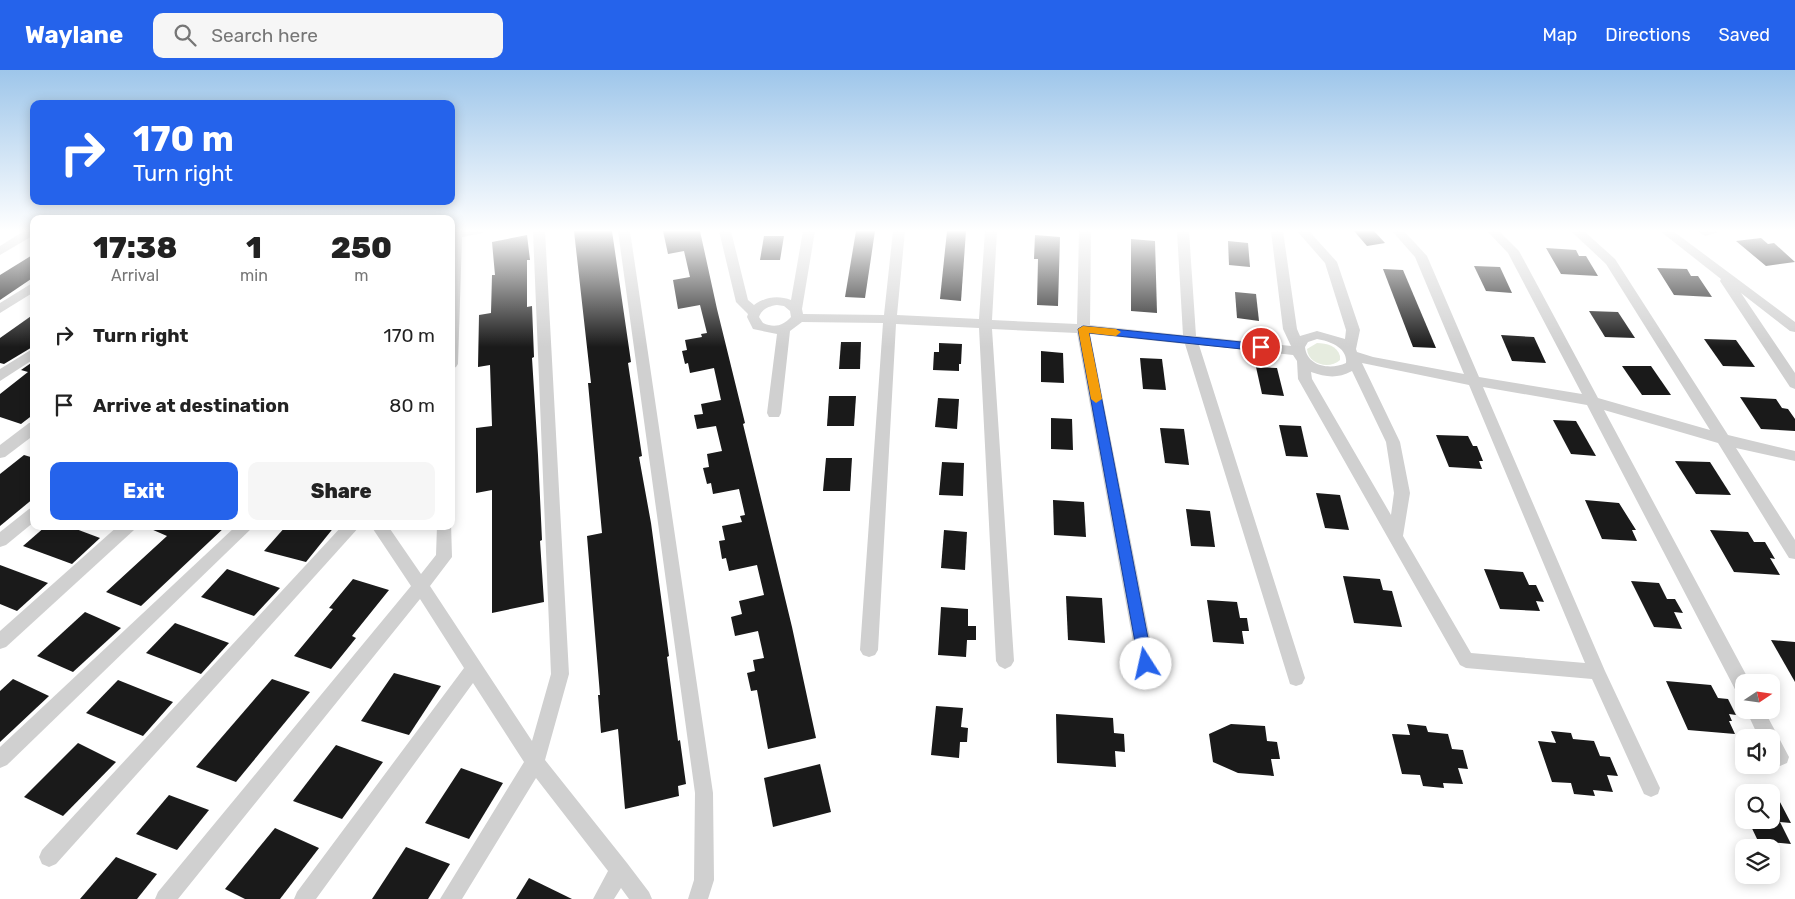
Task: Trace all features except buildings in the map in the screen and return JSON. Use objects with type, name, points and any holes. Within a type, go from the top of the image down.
[{"type":"street","points":[[450,899],[535,762],[560,674],[541,270]]},
{"type":"street","points":[[629,270],[704,794],[704,880],[698,899]]},
{"type":"street","points":[[734,270],[742,302],[754,312]]},
{"type":"street","points":[[803,270],[797,314],[790,326],[784,329],[770,330],[763,329],[754,322],[754,312],[762,305],[775,301],[788,303],[797,314],[1083,329],[1299,352],[1310,367],[1329,373],[1346,371],[1352,366],[1353,330],[1333,270]]},
{"type":"street","points":[[868,650],[890,319],[895,270]]},
{"type":"street","points":[[989,270],[986,323],[1005,661]]},
{"type":"street","points":[[1084,270],[1083,329],[1146,664]]},
{"type":"street","points":[[1186,270],[1190,339],[1296,678]]},
{"type":"street","points":[[1282,270],[1290,329],[1299,352],[1305,379],[1466,660],[1597,672]]},
{"type":"street","points":[[1427,270],[1597,672],[1651,788]]},
{"type":"street","points":[[1523,270],[1736,674]]},
{"type":"street","points":[[1616,270],[1795,553]]},
{"type":"street","points":[[1716,270],[1795,328]]},
{"type":"street","points":[[1719,272],[1795,384]]},
{"type":"street","points":[[0,309],[30,289]]},
{"type":"street","points":[[774,412],[784,329]]},
{"type":"street","points":[[1299,352],[1309,336],[1326,336],[1343,343],[1352,355],[1393,442],[1402,493],[1395,537]]},
{"type":"street","points":[[0,376],[30,355]]},
{"type":"street","points":[[1352,355],[1474,381],[1592,401],[1725,440],[1795,456]]},
{"type":"street","points":[[0,453],[30,430]]},
{"type":"street","points":[[0,541],[30,516]]},
{"type":"street","points":[[0,642],[125,530]]},
{"type":"street","points":[[0,760],[242,530]]},
{"type":"street","points":[[50,857],[348,530]]},
{"type":"street","points":[[382,530],[422,587],[535,762],[642,899]]},
{"type":"street","points":[[164,899],[422,587],[444,557],[445,530]]},
{"type":"street","points":[[304,899],[474,668]]},
{"type":"street","points":[[603,899],[620,870]]},
{"type":"shaded area","points":[[1317,343],[1328,344],[1334,347],[1339,353],[1340,360],[1330,365],[1315,362],[1308,354],[1307,349]]},
{"type":"slow traffic","points":[[1096,399],[1083,329],[1116,332]]},
{"type":"route","points":[[1146,664],[1083,329],[1261,347]]}]
